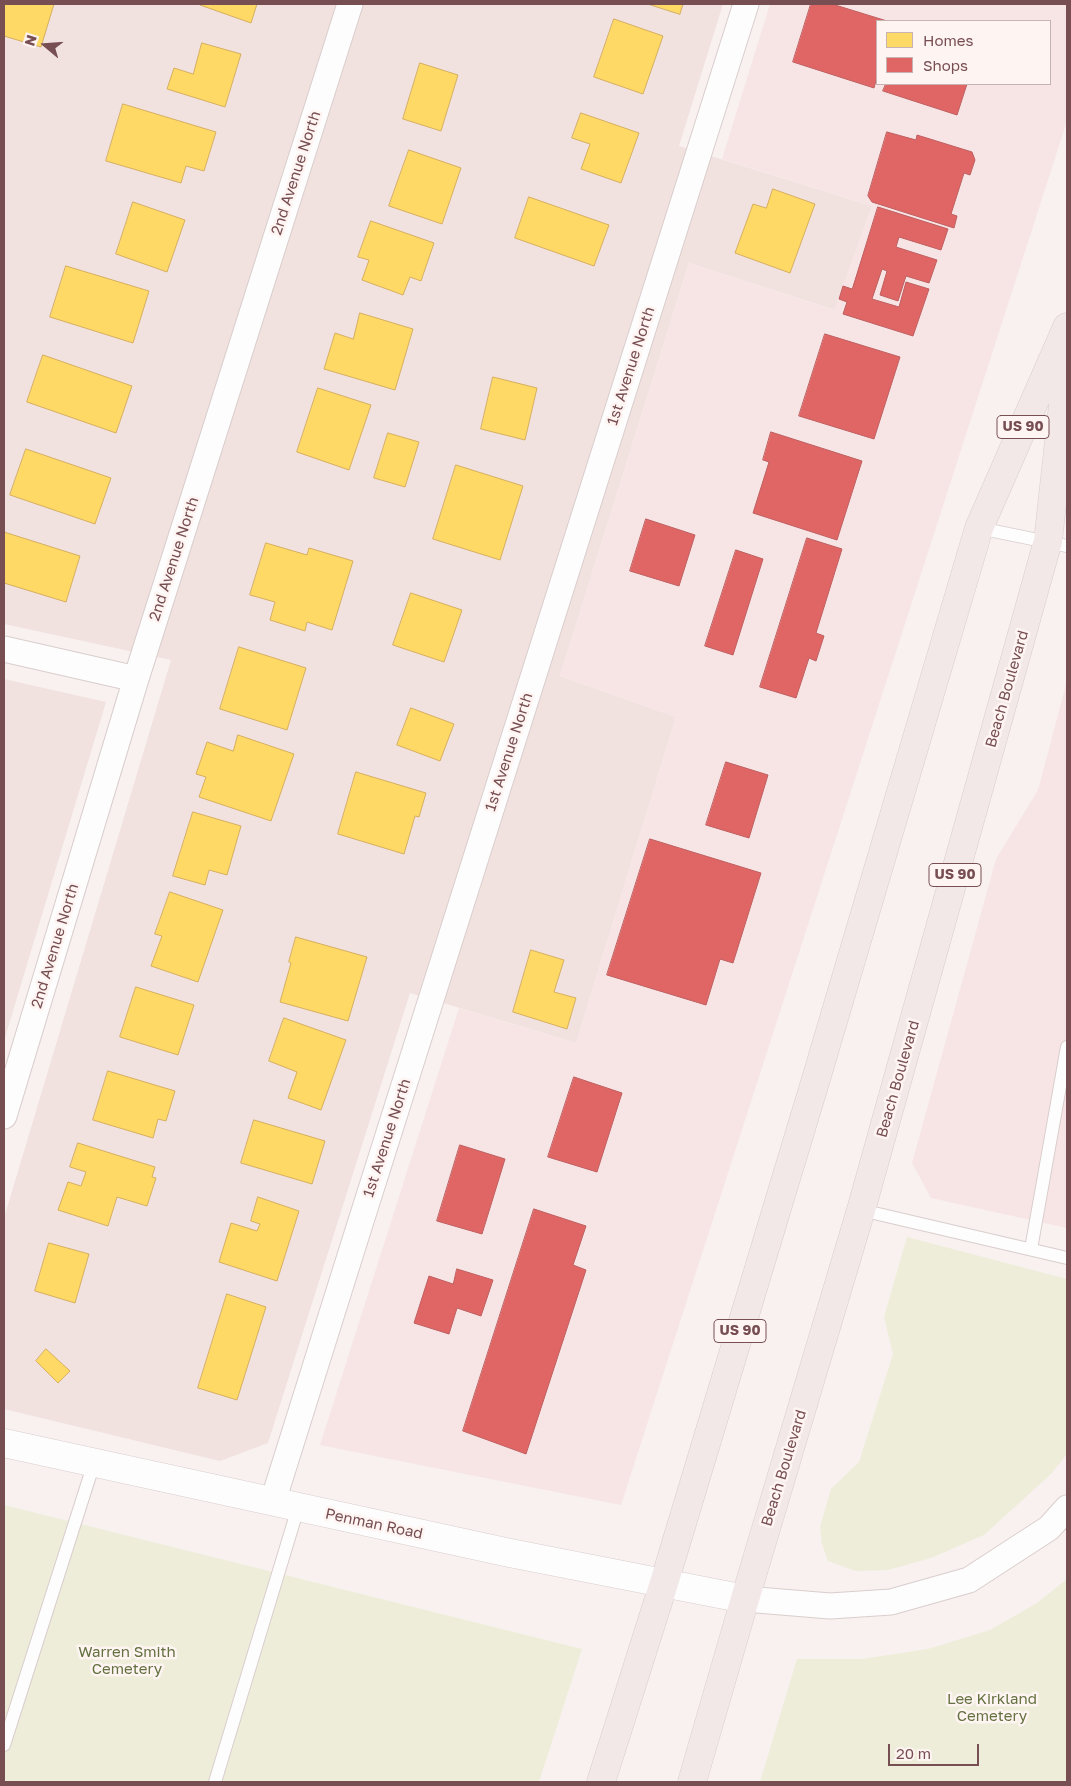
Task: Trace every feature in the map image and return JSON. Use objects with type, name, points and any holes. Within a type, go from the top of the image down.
[{"type":"highway","name":"US 90","points":[[601,1782],[664,1583],[816,1079],[979,528],[1067,327]]},
{"type":"highway","name":"Beach Boulevard","points":[[692,1782],[1058,543],[1067,368]]},
{"type":"street","name":"2nd Avenue North","points":[[4,1116],[136,679],[350,4]]},
{"type":"street","name":"1st Avenue North","points":[[286,1505],[354,1240],[746,4]]},
{"type":"street","points":[[4,649],[136,679]]},
{"type":"street","name":"Penman Road","points":[[4,1443],[510,1553],[745,1599]]},
{"type":"street","points":[[745,1599],[830,1606],[891,1602],[969,1580],[1049,1528],[1067,1508]]},
{"type":"lane","points":[[979,528],[1058,543]]},
{"type":"lane","points":[[1031,1249],[1067,1047]]},
{"type":"lane","points":[[861,1210],[1067,1258]]},
{"type":"lane","points":[[4,1746],[94,1463]]},
{"type":"lane","points":[[215,1782],[286,1505]]},
{"type":"shaded area","points":[[4,4],[723,4],[679,146],[872,206],[835,310],[689,263],[560,676],[676,717],[576,1043],[410,993],[268,1443],[220,1461],[4,1409],[4,1218],[171,660],[4,624]]},
{"type":"shaded area","points":[[770,4],[1067,4],[1067,121],[621,1505],[320,1445],[459,1008],[576,1043],[676,717],[560,676],[689,263],[834,310],[872,206],[722,159]]},
{"type":"shaded area","points":[[4,679],[106,702],[4,1041]]},
{"type":"shaded area","points":[[1067,681],[1067,1228],[931,1198],[912,1163],[996,859],[1038,790]]},
{"type":"green space","points":[[907,1237],[1067,1279],[1067,1454],[1051,1474],[984,1535],[931,1558],[888,1570],[856,1571],[828,1561],[822,1544],[820,1527],[831,1489],[859,1462],[893,1354],[884,1317]]},
{"type":"green space","name":"Warren Smith Cemetery","points":[[4,1505],[582,1649],[539,1782],[4,1782]]},
{"type":"green space","name":"Lee Kirkland Cemetery","points":[[1067,1579],[1067,1782],[760,1782],[797,1659],[862,1659],[928,1649],[990,1630],[1037,1603]]},
{"type":"building: Homes","points":[[4,4],[54,4],[41,47],[4,36]]},
{"type":"building: Homes","points":[[200,4],[257,4],[251,23]]},
{"type":"building: Homes","points":[[648,4],[683,4],[680,14]]},
{"type":"building: Homes","points":[[614,19],[663,36],[643,94],[594,77]]},
{"type":"building: Homes","points":[[202,43],[241,54],[225,107],[167,89],[174,68],[193,74]]},
{"type":"building: Homes","points":[[420,63],[458,75],[441,131],[403,119]]},
{"type":"building: Homes","points":[[123,104],[216,132],[204,171],[186,166],[181,183],[106,161]]},
{"type":"building: Homes","points":[[581,113],[639,133],[621,183],[581,169],[590,144],[572,138]]},
{"type":"building: Homes","points":[[409,150],[461,168],[442,224],[389,206]]},
{"type":"building: Homes","points":[[773,189],[815,204],[790,273],[735,253],[753,204],[766,208]]},
{"type":"building: Homes","points":[[529,197],[609,225],[594,266],[515,238]]},
{"type":"building: Homes","points":[[133,202],[185,220],[167,272],[116,254]]},
{"type":"building: Homes","points":[[371,221],[434,243],[421,281],[410,277],[403,295],[362,280],[369,260],[358,257]]},
{"type":"building: Homes","points":[[66,266],[149,291],[133,343],[50,317]]},
{"type":"building: Homes","points":[[360,313],[413,329],[395,390],[324,369],[335,333],[353,339]]},
{"type":"building: Homes","points":[[43,355],[132,386],[116,433],[27,402]]},
{"type":"building: Homes","points":[[493,377],[537,388],[525,440],[481,429]]},
{"type":"building: Homes","points":[[318,388],[371,405],[349,470],[297,452]]},
{"type":"building: Homes","points":[[388,433],[419,442],[405,487],[374,478]]},
{"type":"building: Homes","points":[[26,449],[111,478],[95,524],[10,495]]},
{"type":"building: Homes","points":[[456,465],[523,486],[500,560],[433,539]]},
{"type":"building: Homes","points":[[4,532],[80,556],[66,602],[4,583]]},
{"type":"building: Homes","points":[[266,543],[307,555],[309,548],[353,561],[332,630],[307,622],[305,631],[270,620],[275,602],[250,595]]},
{"type":"building: Homes","points":[[411,593],[462,610],[444,662],[393,645]]},
{"type":"building: Homes","points":[[239,647],[306,668],[287,730],[220,709]]},
{"type":"building: Homes","points":[[411,708],[454,724],[440,761],[397,745]]},
{"type":"building: Homes","points":[[238,735],[294,754],[271,821],[199,797],[206,777],[196,774],[207,742],[233,751]]},
{"type":"building: Homes","points":[[356,772],[426,793],[419,817],[415,816],[404,854],[338,834]]},
{"type":"building: Homes","points":[[193,812],[241,826],[227,875],[209,870],[205,885],[173,876]]},
{"type":"building: Homes","points":[[170,892],[223,910],[198,982],[151,966],[162,936],[155,934]]},
{"type":"building: Homes","points":[[296,937],[367,957],[348,1021],[280,1002]]},
{"type":"building: Homes","points":[[531,950],[564,960],[554,992],[576,998],[567,1029],[513,1012]]},
{"type":"building: Homes","points":[[136,987],[194,1005],[178,1055],[120,1037]]},
{"type":"building: Homes","points":[[284,1018],[346,1040],[321,1110],[288,1098],[297,1072],[269,1061]]},
{"type":"building: Homes","points":[[108,1071],[175,1091],[166,1121],[158,1119],[153,1138],[93,1120]]},
{"type":"building: Homes","points":[[254,1120],[325,1141],[312,1184],[241,1163]]},
{"type":"building: Homes","points":[[78,1143],[155,1167],[152,1177],[156,1178],[147,1206],[117,1197],[108,1226],[58,1210],[68,1182],[81,1186],[86,1172],[70,1167]]},
{"type":"building: Homes","points":[[258,1197],[299,1211],[277,1281],[219,1262],[231,1223],[257,1231],[260,1224],[251,1221]]},
{"type":"building: Homes","points":[[49,1243],[89,1254],[75,1303],[35,1291]]},
{"type":"building: Homes","points":[[227,1294],[266,1307],[237,1400],[198,1388]]},
{"type":"building: Homes","points":[[46,1349],[70,1371],[58,1383],[36,1361]]},
{"type":"building: Shops","points":[[811,4],[832,4],[884,20],[876,20],[876,81],[874,88],[793,62]]},
{"type":"building: Shops","points":[[886,85],[967,85],[957,115],[883,91]]},
{"type":"building: Shops","points":[[887,132],[916,140],[917,135],[972,152],[975,160],[970,175],[964,173],[951,214],[957,216],[954,228],[872,202],[868,196]]},
{"type":"building: Shops","points":[[878,207],[948,229],[941,250],[899,237],[896,247],[937,260],[929,283],[906,276],[898,301],[880,295],[887,271],[882,269],[872,299],[899,307],[906,282],[929,289],[913,336],[843,314],[847,302],[839,299],[843,286],[852,289]]},
{"type":"building: Shops","points":[[825,334],[900,357],[874,439],[799,416]]},
{"type":"building: Shops","points":[[771,432],[862,461],[837,540],[753,513],[769,462],[763,460]]},
{"type":"building: Shops","points":[[646,519],[695,535],[679,586],[630,571]]},
{"type":"building: Shops","points":[[807,538],[842,549],[816,633],[824,636],[816,661],[809,658],[796,698],[760,687]]},
{"type":"building: Shops","points":[[736,550],[763,559],[733,655],[705,646]]},
{"type":"building: Shops","points":[[726,762],[768,775],[749,838],[706,825]]},
{"type":"building: Shops","points":[[650,839],[761,873],[733,963],[720,959],[706,1005],[607,975]]},
{"type":"building: Shops","points":[[574,1077],[622,1093],[597,1172],[548,1157]]},
{"type":"building: Shops","points":[[460,1145],[505,1159],[482,1234],[437,1221]]},
{"type":"building: Shops","points":[[534,1209],[586,1226],[573,1265],[586,1270],[526,1454],[463,1431]]},
{"type":"building: Shops","points":[[457,1269],[493,1280],[481,1316],[457,1308],[449,1334],[414,1323],[429,1276],[453,1284]]}]
